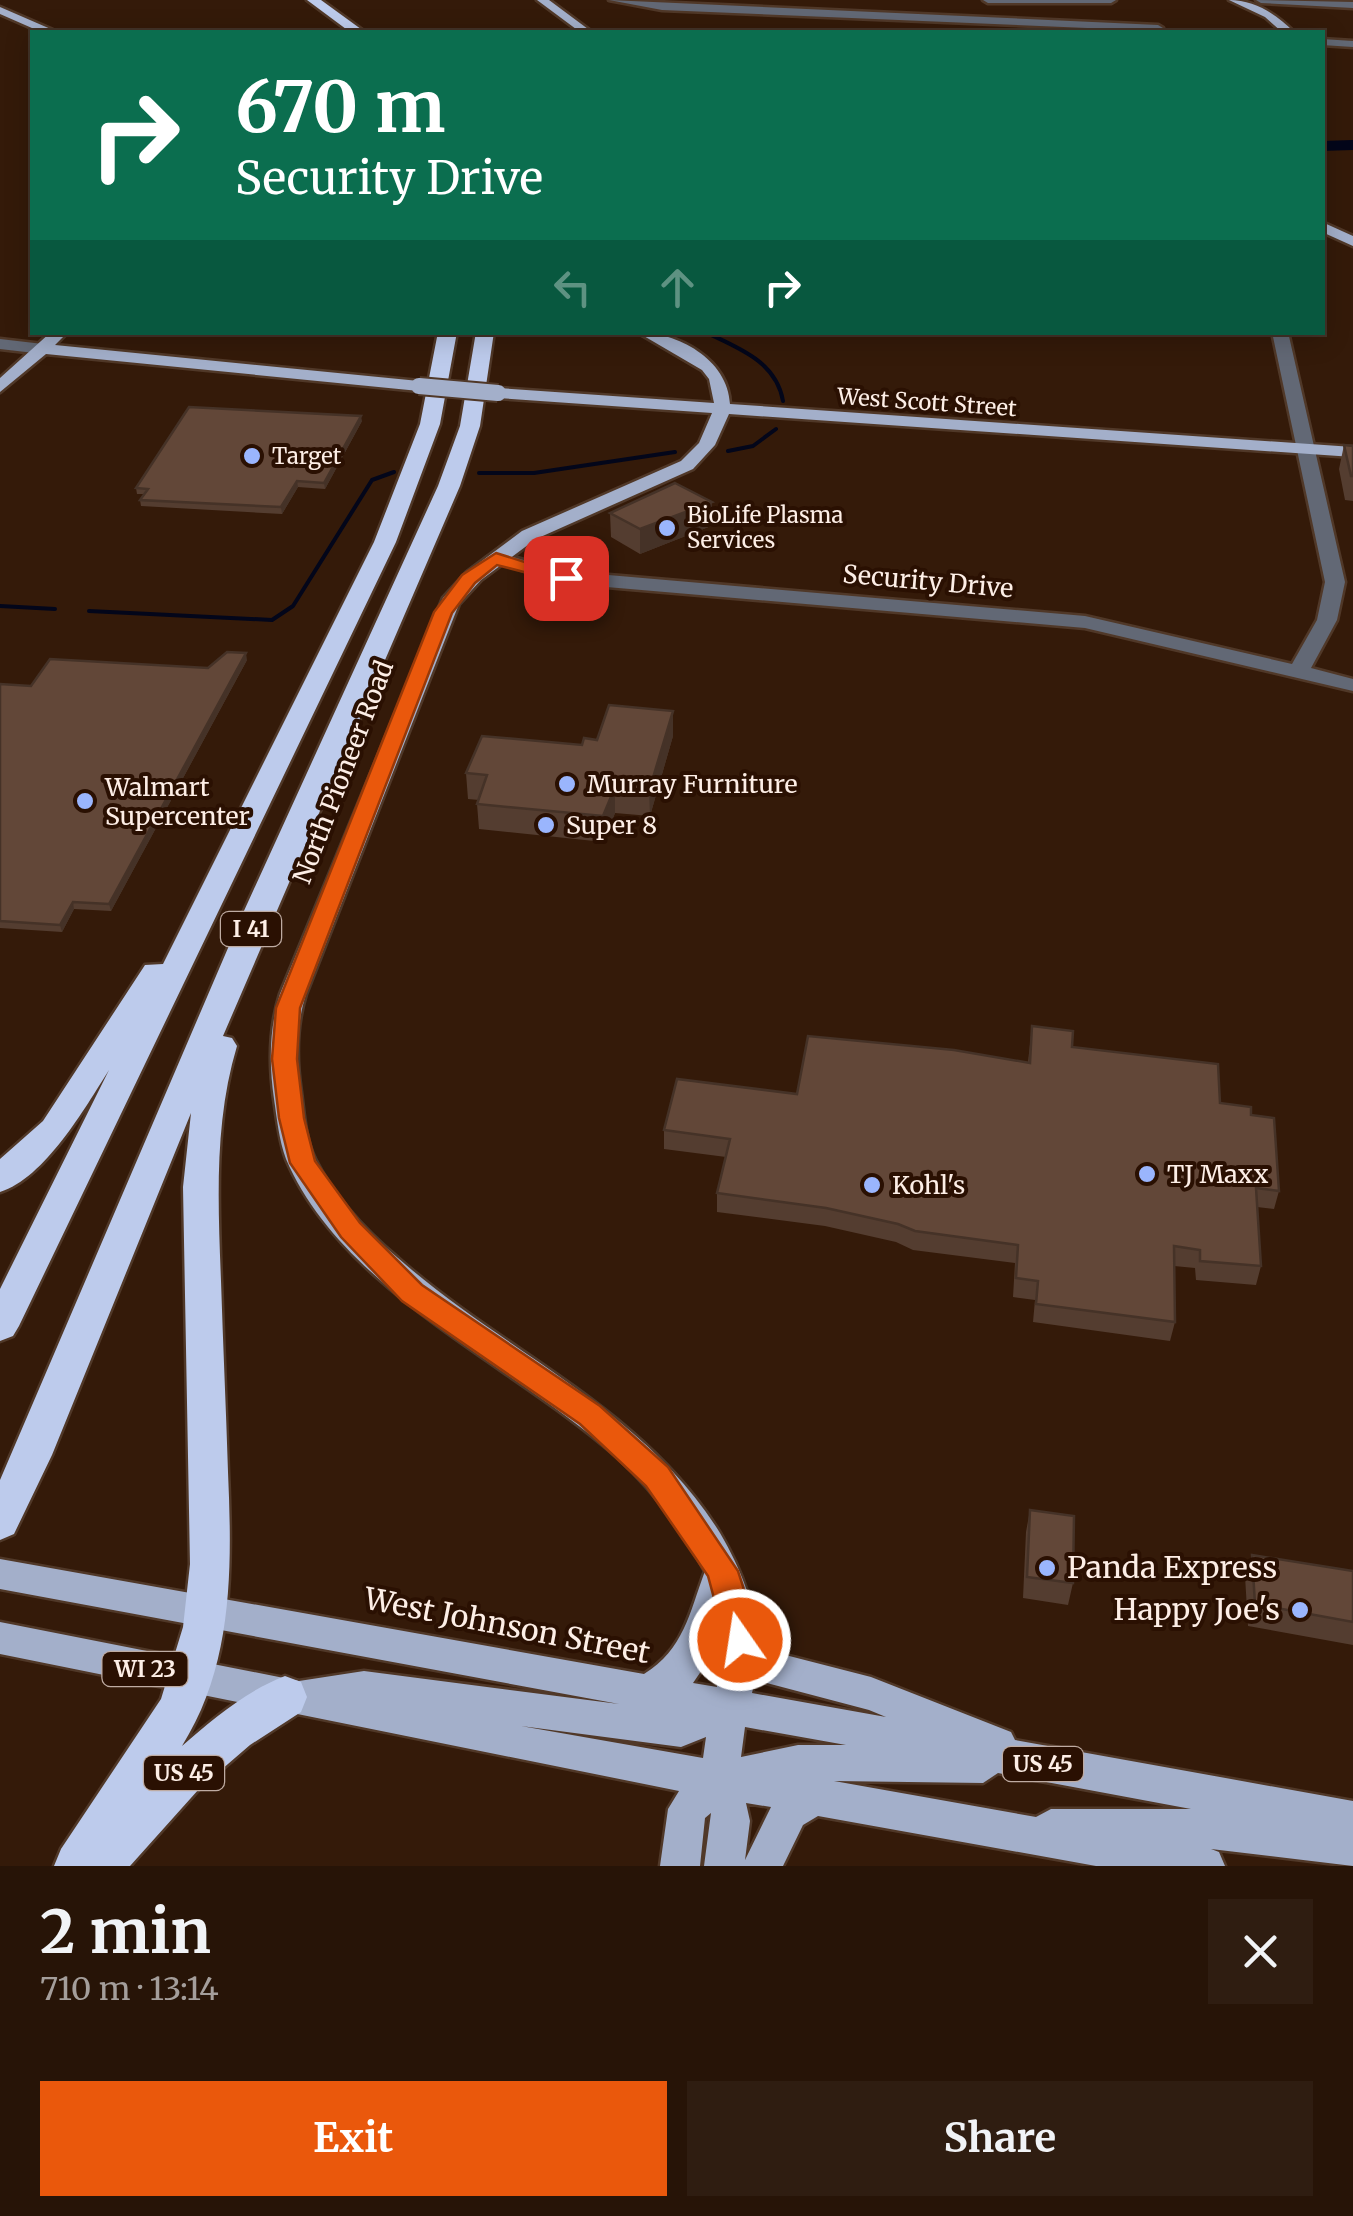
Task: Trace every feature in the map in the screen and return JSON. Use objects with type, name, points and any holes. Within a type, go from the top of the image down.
[{"type":"highway","points":[[313,0],[355,30]]},
{"type":"highway","name":"I 41","points":[[0,1326],[384,542],[430,424],[447,335]]},
{"type":"highway","name":"I 41","points":[[0,1522],[258,913],[449,486],[470,426],[485,335]]},
{"type":"highway","points":[[0,1179],[55,1130],[231,857]]},
{"type":"highway","points":[[78,1866],[178,1714],[192,1680],[207,1612],[211,1564],[200,1187],[212,1075],[258,913]]},
{"type":"highway","name":"US 45","points":[[98,1866],[184,1774],[234,1730],[285,1697]]},
{"type":"main road","points":[[542,0],[583,30]]},
{"type":"main road","points":[[1234,0],[1274,18],[1287,30]]},
{"type":"main road","points":[[0,10],[44,30]]},
{"type":"main road","points":[[1325,228],[1353,242]]},
{"type":"main road","points":[[0,388],[58,335]]},
{"type":"main road","points":[[649,335],[712,370],[723,411]]},
{"type":"main road","name":"West Scott Street","points":[[43,349],[723,411],[1353,452]]},
{"type":"main road","name":"North Pioneer Road","points":[[723,411],[704,452],[687,464],[533,530],[468,579],[443,612],[288,1008],[284,1059],[296,1145],[303,1163],[340,1216],[412,1293],[542,1381],[629,1447],[681,1508],[722,1571],[738,1620],[742,1660],[720,1780],[731,1820],[724,1866]]},
{"type":"main road","points":[[646,1693],[679,1672],[693,1652],[722,1571]]},
{"type":"main road","name":"West Johnson Street","points":[[15,1577],[1353,1820]]},
{"type":"main road","name":"WI 23","points":[[2,1639],[285,1697]]},
{"type":"main road","points":[[742,1660],[871,1694],[1049,1765]]},
{"type":"main road","points":[[285,1697],[364,1688],[682,1729],[733,1708]]},
{"type":"main road","points":[[285,1697],[720,1780],[1205,1866]]},
{"type":"main road","points":[[680,1866],[687,1810],[720,1780],[798,1763],[1049,1765]]},
{"type":"main road","points":[[762,1866],[789,1812],[814,1797]]},
{"type":"main road","points":[[996,1829],[1155,1825],[1240,1832],[1353,1849]]},
{"type":"street","points":[[614,0],[656,7],[1158,28]]},
{"type":"street","points":[[988,21],[989,0],[1111,0]]},
{"type":"street","points":[[1261,0],[1353,5]]},
{"type":"street","points":[[1274,18],[1292,16],[1291,2]]},
{"type":"street","points":[[1325,42],[1352,44]]},
{"type":"street","points":[[1281,335],[1335,588],[1328,620],[1298,672]]},
{"type":"street","points":[[0,344],[43,349]]},
{"type":"street","name":"Security Drive","points":[[496,558],[524,570],[566,578],[1086,622],[1353,686]]},
{"type":"building","name":"Target","points":[[189,407],[361,416],[324,483],[297,481],[281,507],[140,500],[148,489],[136,488]]},
{"type":"building","points":[[1344,445],[1353,446],[1353,476],[1351,476]]},
{"type":"building","points":[[675,483],[712,502],[640,529],[610,513]]},
{"type":"building","name":"Walmart Supercenter","points":[[227,652],[246,653],[109,904],[73,902],[60,925],[0,921],[0,684],[31,686],[50,659],[208,668]]},
{"type":"building","points":[[609,705],[673,711],[649,791],[615,787],[603,816],[477,804],[487,775],[466,773],[482,736],[582,745],[584,738],[597,740]]},
{"type":"building","points":[[1032,1026],[1073,1031],[1072,1047],[1218,1064],[1220,1103],[1251,1107],[1251,1115],[1274,1118],[1279,1191],[1256,1188],[1261,1266],[1200,1261],[1200,1250],[1174,1246],[1175,1322],[1036,1304],[1038,1281],[1016,1278],[1018,1245],[915,1231],[826,1208],[717,1193],[730,1139],[664,1130],[677,1079],[797,1094],[808,1036],[954,1050],[1030,1063]]},
{"type":"building","name":"Panda Express","points":[[1030,1510],[1074,1516],[1073,1583],[1027,1577]]},
{"type":"building","points":[[1252,1555],[1353,1571],[1353,1622],[1255,1604]]},
{"type":"waterway","points":[[1325,146],[1353,145]]},
{"type":"waterway","points":[[711,335],[764,366],[779,387],[783,401]]},
{"type":"waterway","points":[[728,451],[753,446],[776,429]]},
{"type":"waterway","points":[[479,473],[534,473],[675,452]]},
{"type":"waterway","points":[[89,611],[272,620],[293,606],[372,480],[394,472]]},
{"type":"waterway","points":[[0,606],[55,609]]},
{"type":"place","name":"Target","points":[[252,456]]},
{"type":"place","name":"BioLife Plasma Services","points":[[667,528]]},
{"type":"place","name":"Murray Furniture","points":[[567,784]]},
{"type":"place","name":"Walmart Supercenter","points":[[85,801]]},
{"type":"place","name":"Super 8","points":[[546,825]]},
{"type":"place","name":"TJ Maxx","points":[[1147,1174]]},
{"type":"place","name":"Kohl's","points":[[872,1185]]},
{"type":"place","name":"Panda Express","points":[[1047,1568]]},
{"type":"place","name":"Happy Joe's","points":[[1300,1610]]},
{"type":"route","points":[[566,578],[524,570],[496,558],[468,579],[443,612],[288,1008],[284,1059],[296,1145],[303,1163],[350,1230],[412,1293],[590,1415],[657,1476],[722,1571],[738,1620],[740,1640]]}]
